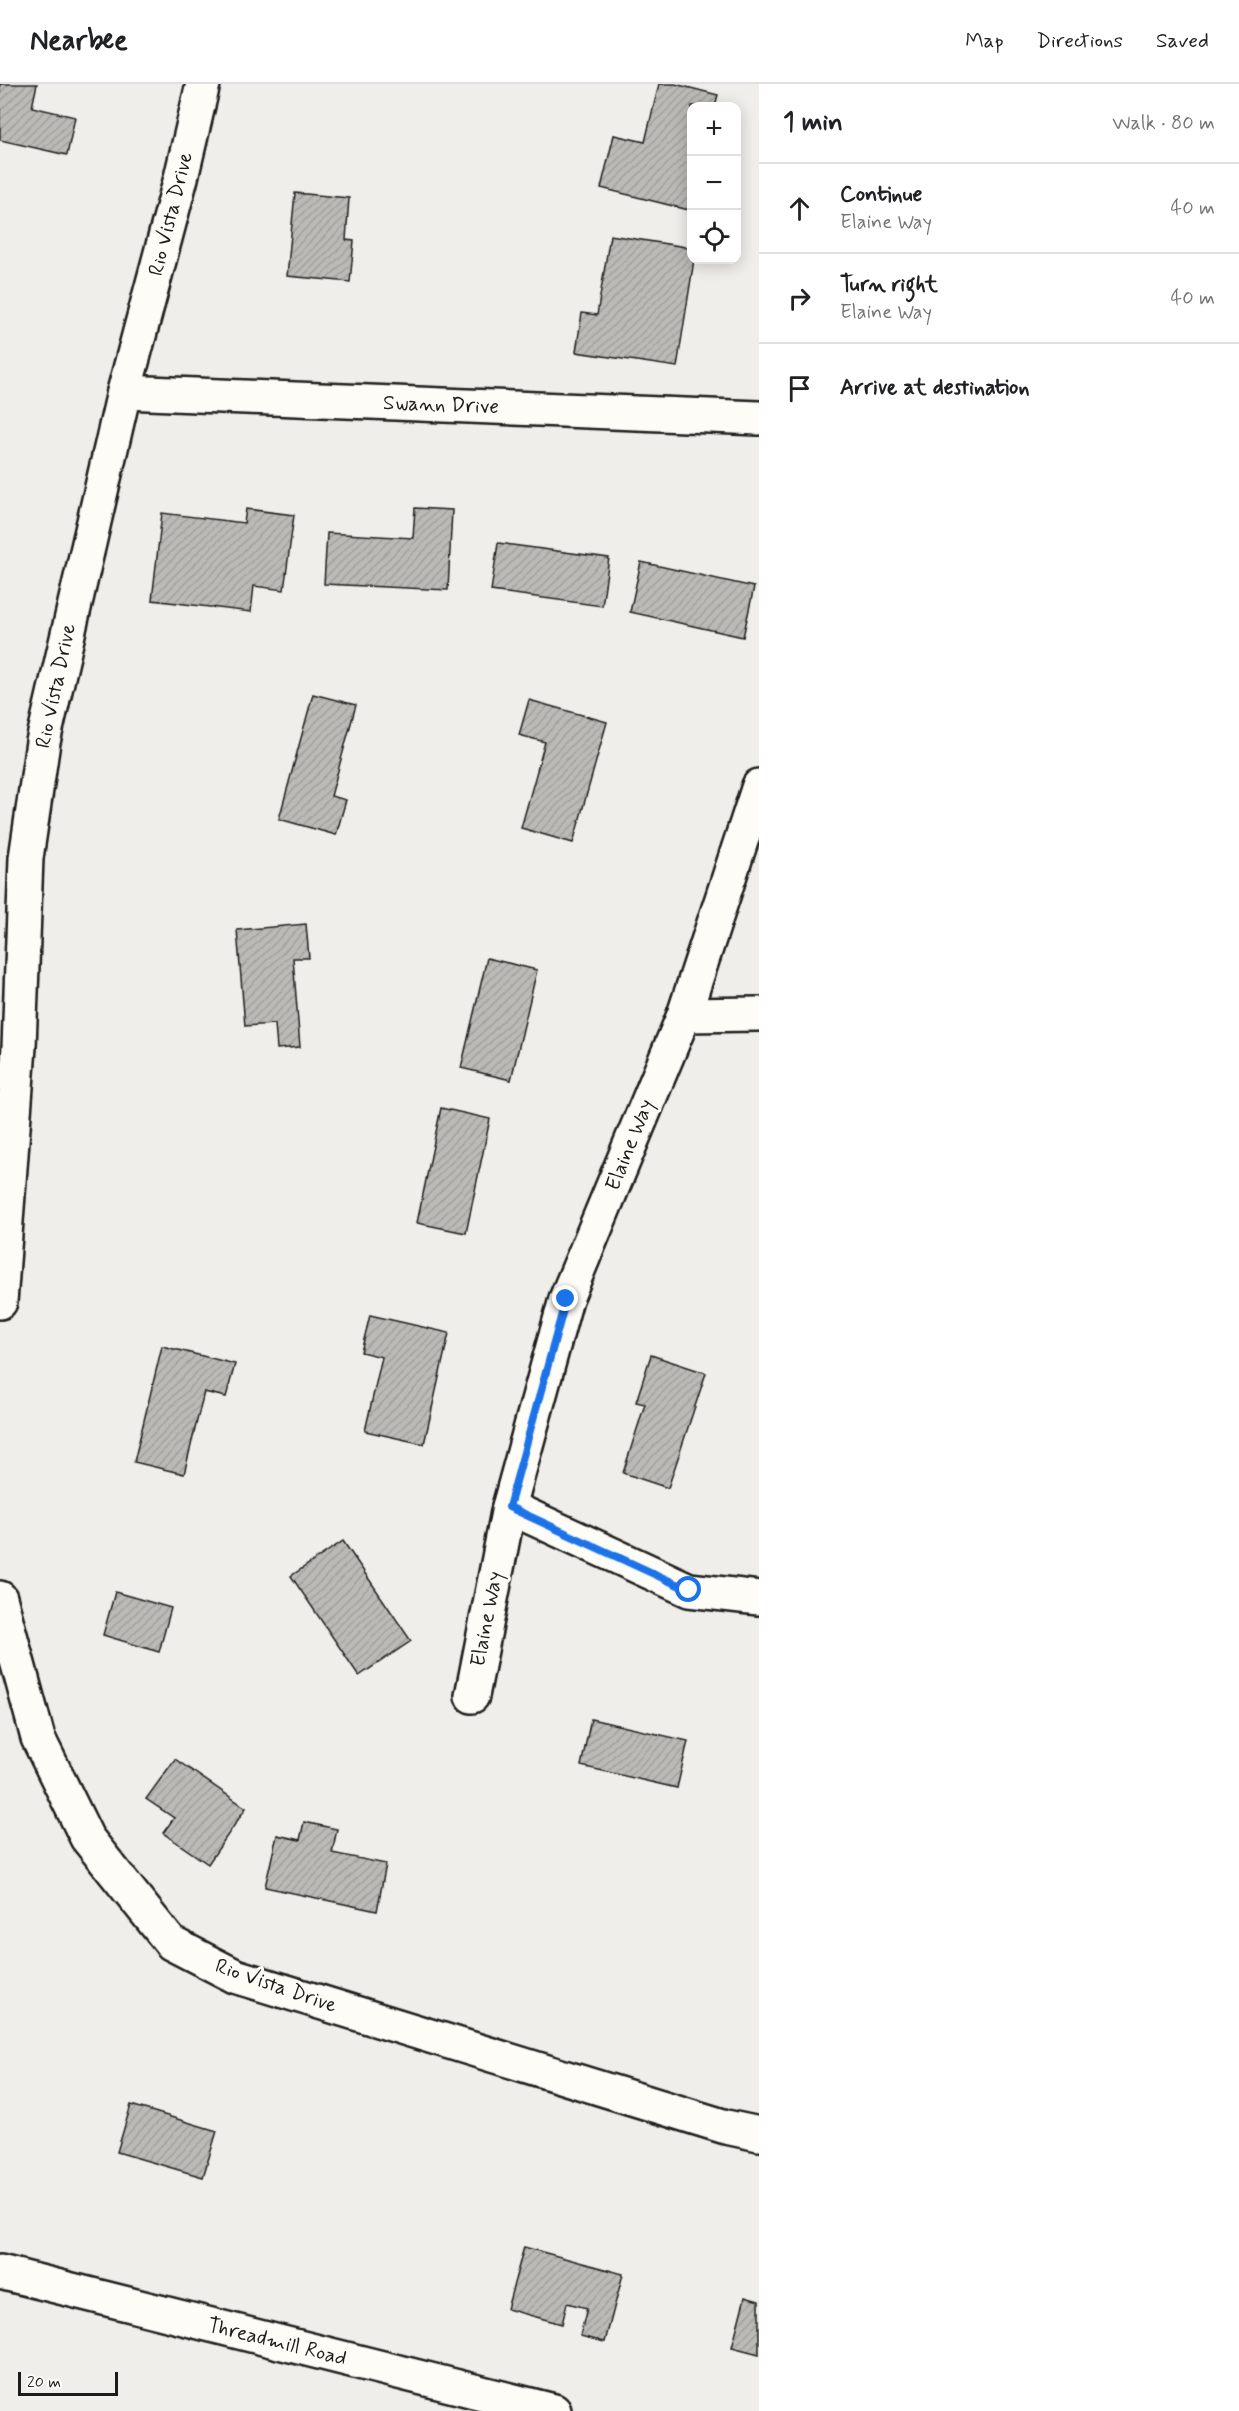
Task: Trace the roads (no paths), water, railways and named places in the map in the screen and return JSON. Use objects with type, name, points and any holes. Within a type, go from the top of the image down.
[{"type":"street","name":"Rio Vista Drive","points":[[0,1302],[19,1047],[26,858],[43,742],[124,392],[181,178],[203,84]]},
{"type":"street","name":"Swann Drive","points":[[124,392],[759,418]]},
{"type":"street","name":"Elaine Way","points":[[472,1696],[509,1507],[566,1299],[684,1015],[759,786]]},
{"type":"street","points":[[684,1015],[759,1014]]},
{"type":"street","points":[[509,1507],[689,1590],[759,1598]]},
{"type":"street","name":"Rio Vista Drive","points":[[0,1598],[39,1738],[87,1838],[171,1943],[235,1976],[726,2127],[759,2134]]},
{"type":"street","name":"Threadmill Road","points":[[0,2272],[554,2411]]}]
